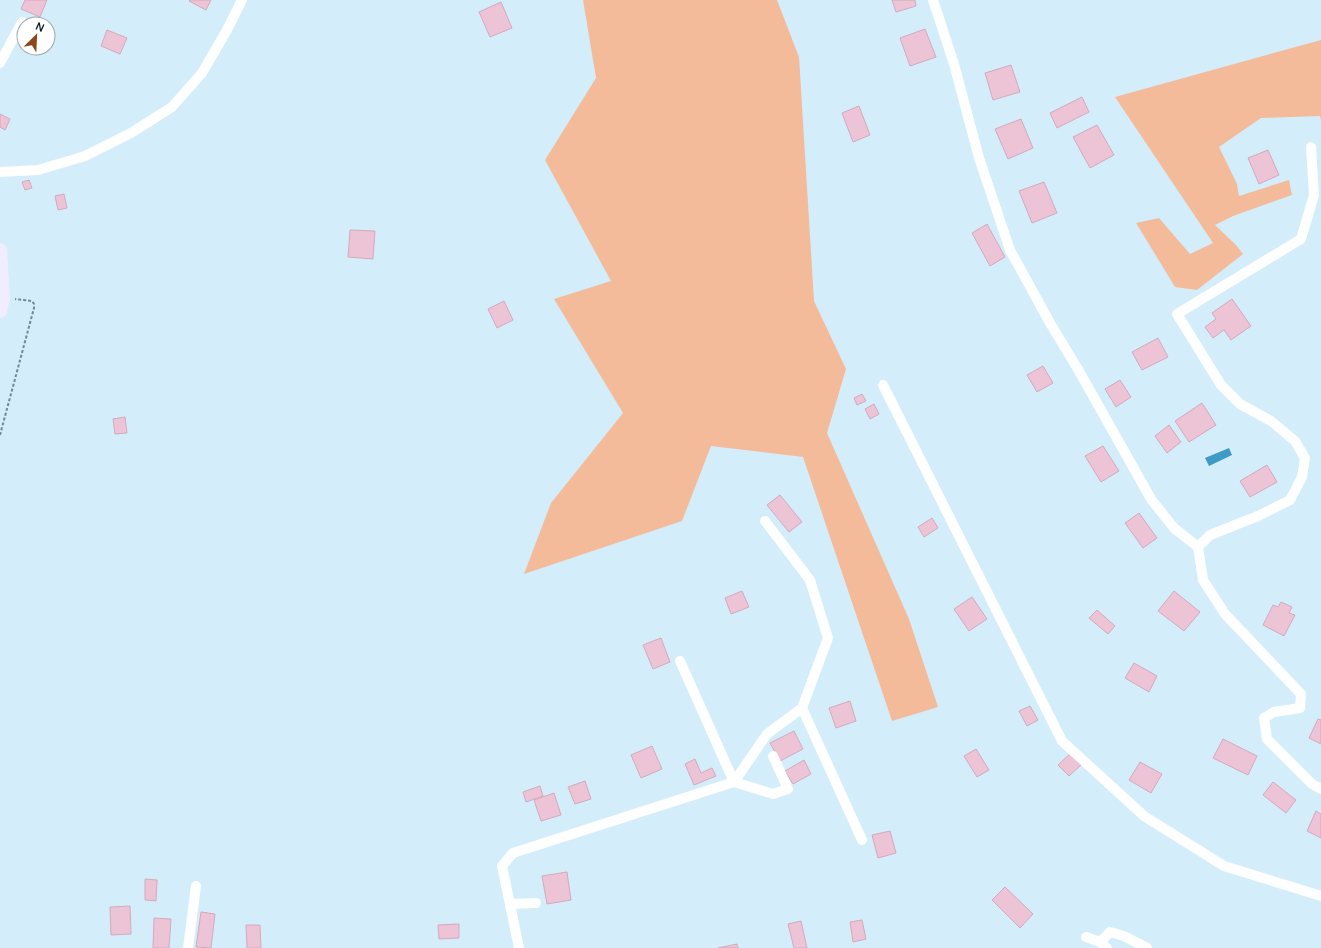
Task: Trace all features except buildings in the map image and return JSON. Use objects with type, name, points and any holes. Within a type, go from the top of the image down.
[{"type":"street","points":[[0,172],[38,170],[85,156],[131,133],[172,107],[202,73],[227,30],[242,0]]},
{"type":"street","points":[[933,0],[954,64],[979,158],[1010,250],[1050,324],[1151,499],[1174,528],[1198,547],[1203,580],[1225,614],[1301,694],[1300,708],[1274,712],[1264,718],[1267,740],[1312,784],[1321,788]]},
{"type":"street","points":[[0,62],[16,33]]},
{"type":"street","points":[[1198,547],[1210,535],[1258,516],[1290,500],[1302,477],[1305,458],[1295,441],[1271,421],[1240,404],[1221,385],[1177,314],[1301,240],[1314,195],[1311,147]]},
{"type":"street","points":[[0,250],[3,298],[0,311]]},
{"type":"street","points":[[883,385],[1062,741],[1144,816],[1224,866],[1321,896]]},
{"type":"street","points":[[734,782],[767,734],[802,708],[828,638],[810,580],[765,521]]},
{"type":"street","points":[[680,662],[734,782]]},
{"type":"street","points":[[802,708],[862,840]]},
{"type":"street","points":[[519,948],[502,866],[513,853],[734,782],[773,794],[788,789],[773,756]]},
{"type":"street","points":[[188,948],[196,886]]},
{"type":"street","points":[[510,904],[536,903]]},
{"type":"street","points":[[1086,937],[1103,945],[1110,932],[1124,936],[1147,948]]},
{"type":"path","points":[[0,435],[34,308],[32,301],[3,298]]},
{"type":"shaded area","points":[[583,0],[777,0],[799,57],[814,301],[846,369],[827,433],[909,619],[938,707],[892,721],[803,457],[711,446],[682,521],[524,574],[551,503],[623,413],[554,299],[611,281],[545,160],[596,78]]},
{"type":"shaded area","points":[[1321,40],[1321,120],[1320,116],[1261,118],[1219,147],[1237,184],[1239,196],[1289,180],[1292,195],[1233,216],[1215,225],[1236,245],[1243,254],[1197,290],[1175,287],[1136,223],[1159,218],[1190,254],[1213,243],[1115,97]]},
{"type":"water","points":[[1229,448],[1232,455],[1209,466],[1205,458]]}]
